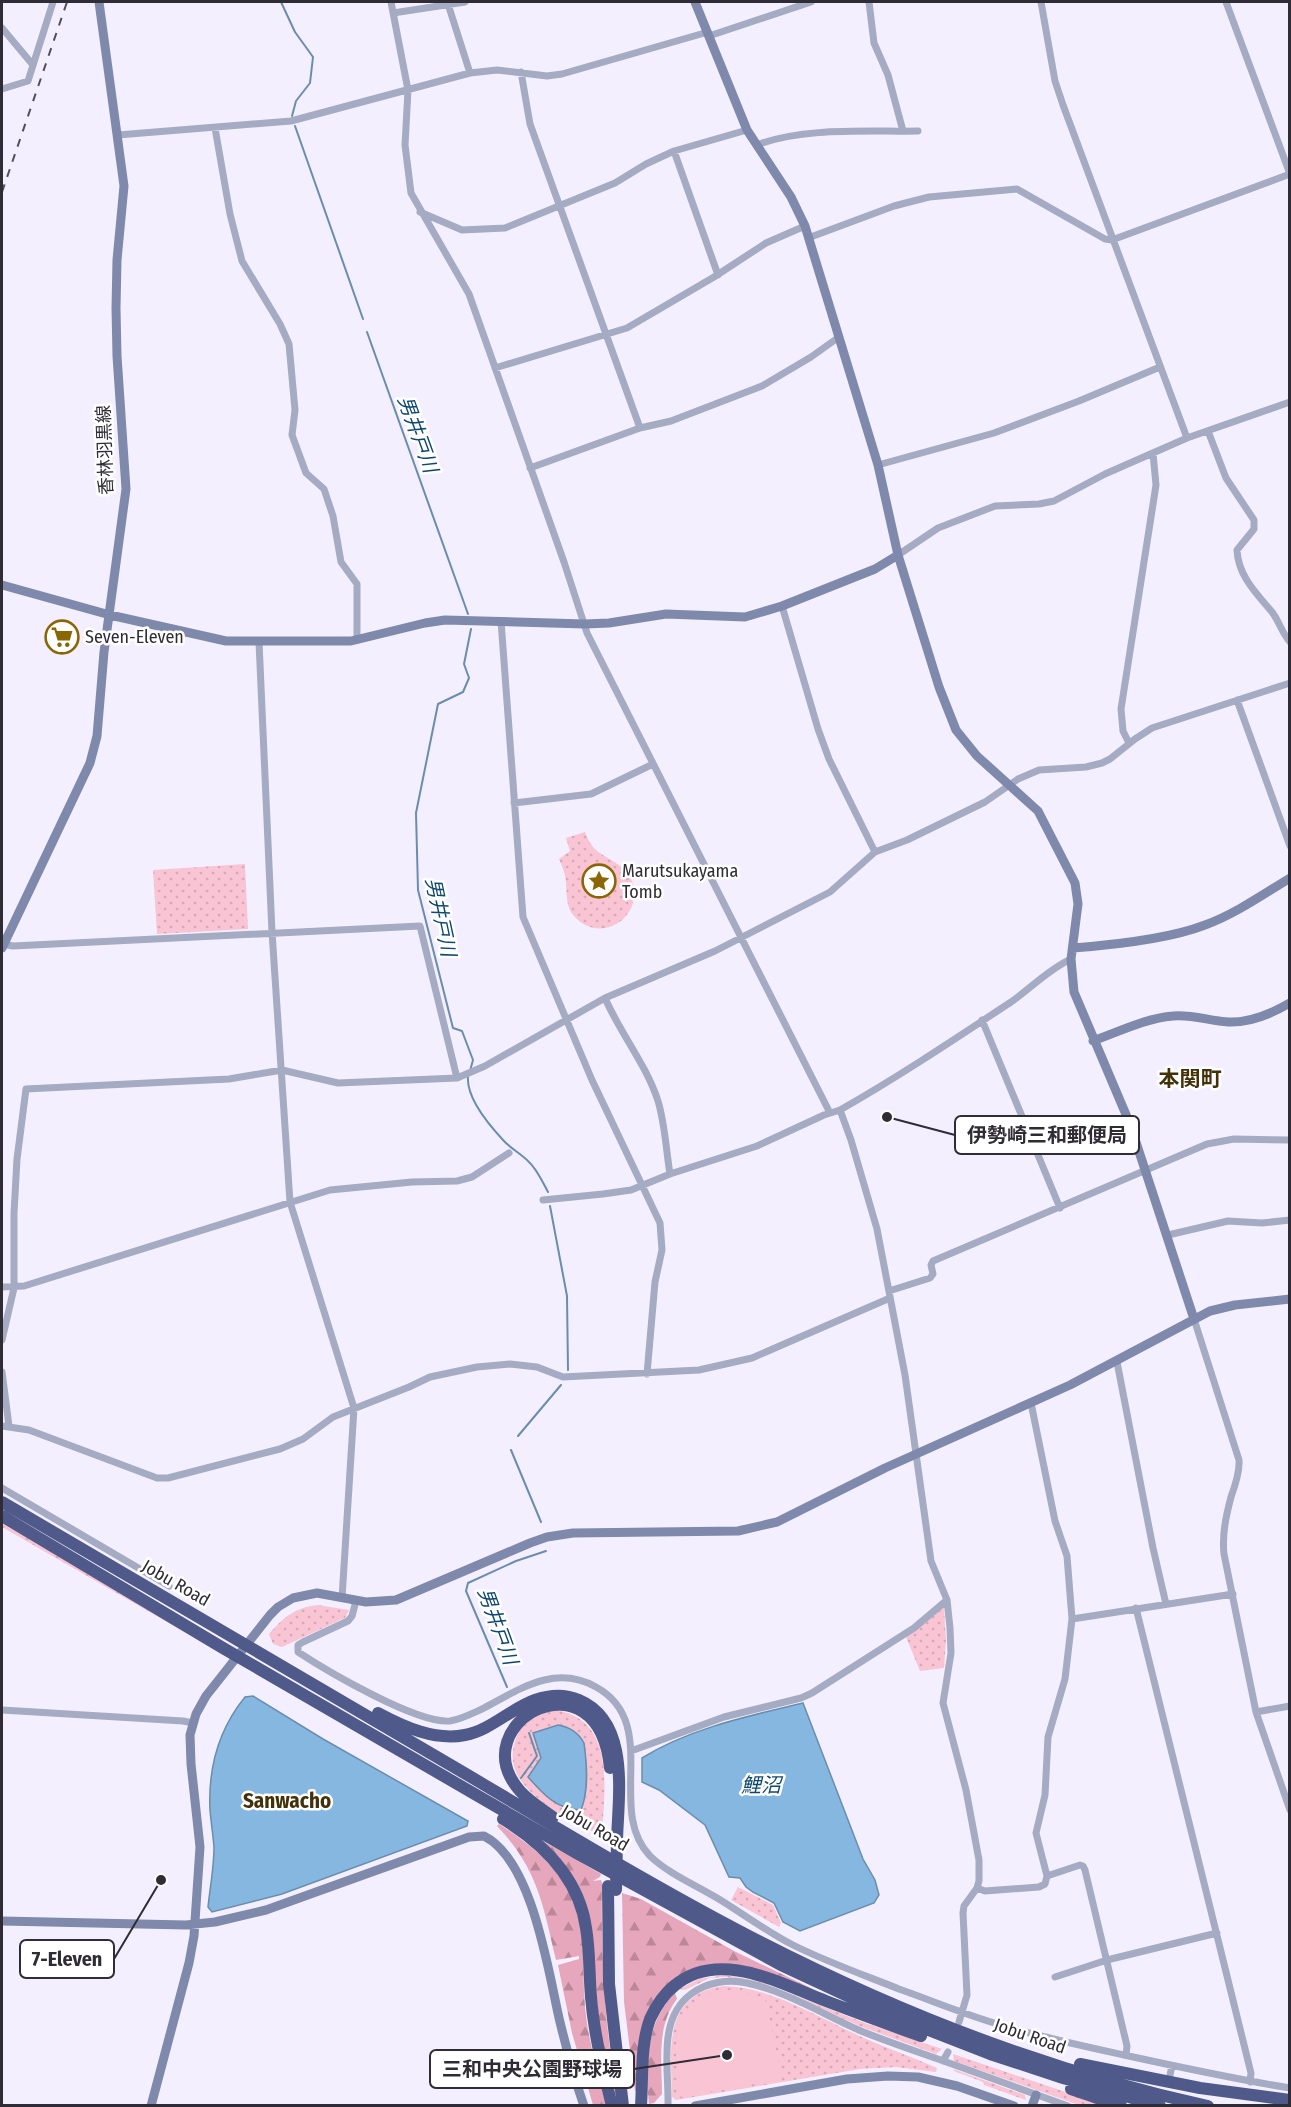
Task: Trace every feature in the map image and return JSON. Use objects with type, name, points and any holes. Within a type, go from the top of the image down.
[{"type":"highway","name":"Jobu Road","points":[[2,1502],[48,1523],[142,1577],[246,1644],[746,1935],[883,2000],[1011,2049],[1116,2082],[1208,2106]]},
{"type":"highway","name":"Jobu Road","points":[[2,1516],[627,1882],[760,1954],[880,2011],[990,2054],[1160,2106]]},
{"type":"highway","points":[[309,1681],[353,1699],[415,1730],[441,1736],[455,1737],[474,1733],[521,1706],[547,1696],[567,1696],[585,1703],[606,1721],[616,1748],[618,1773],[613,1840],[609,1984],[623,2106]]},
{"type":"highway","points":[[613,1840],[610,1767],[607,1745],[599,1727],[580,1710],[564,1705],[547,1706],[530,1712],[514,1727],[507,1744],[506,1755],[512,1778],[520,1791],[543,1810],[598,1842],[656,1884]]},
{"type":"highway","points":[[429,1767],[471,1800],[511,1824],[541,1846],[557,1863],[572,1886],[581,1906],[586,1928],[593,2014],[603,2073],[612,2106]]},
{"type":"highway","points":[[612,1888],[619,2014],[630,2093],[634,2106]]},
{"type":"highway","points":[[641,2106],[643,2048],[646,2031],[655,2008],[666,1993],[679,1982],[695,1974],[711,1970],[741,1971],[762,1976],[941,2044],[1121,2106]]},
{"type":"highway","points":[[1011,2049],[1045,2054],[1166,2082],[1290,2100]]},
{"type":"highway","points":[[990,2054],[1025,2073],[1063,2078]]},
{"type":"street","points":[[2,89],[28,81],[53,2]]},
{"type":"street","name":"香林羽黒線","points":[[2,946],[90,763],[97,736],[104,652],[126,489],[117,356],[117,260],[124,186],[99,2]]},
{"type":"street","points":[[391,2],[408,90],[405,145],[411,194],[469,294],[585,624],[653,764],[830,1113]]},
{"type":"street","points":[[393,13],[465,2]]},
{"type":"street","points":[[695,2],[747,130],[791,197],[805,226],[878,465],[898,555],[939,687],[956,730],[977,756],[1038,811],[1075,883],[1078,915],[1071,959],[1074,992],[1130,1124],[1239,1460],[1223,1540],[1256,1712],[1290,1810]]},
{"type":"street","points":[[118,135],[291,122],[470,74],[497,70],[547,76],[562,74],[708,34],[811,2]]},
{"type":"street","points":[[869,2],[874,43],[888,75],[903,131]]},
{"type":"street","points":[[1041,2],[1055,81],[1187,438]]},
{"type":"street","points":[[808,238],[894,206],[929,197],[1017,189],[1105,239],[1112,240],[1290,174],[1226,2]]},
{"type":"street","points":[[448,4],[470,74]]},
{"type":"street","points":[[2,28],[33,64]]},
{"type":"street","points":[[521,72],[530,124],[640,429]]},
{"type":"street","points":[[215,128],[230,214],[242,261],[280,324],[289,344],[295,410],[292,435],[306,473],[324,489],[333,516],[341,562],[357,584],[357,640]]},
{"type":"street","points":[[420,212],[462,230],[505,228],[615,183],[646,164],[674,151],[747,130]]},
{"type":"street","points":[[757,145],[769,140],[805,134],[918,131]]},
{"type":"street","points":[[674,151],[718,275]]},
{"type":"street","points":[[495,368],[627,328],[718,275],[766,243],[805,226]]},
{"type":"street","points":[[531,468],[640,429],[670,422],[762,386],[811,357],[839,337]]},
{"type":"street","points":[[878,465],[994,433],[1160,367]]},
{"type":"street","points":[[2,585],[110,615],[215,639],[259,642],[345,642],[435,621],[585,624],[609,623],[666,614],[745,617],[782,606],[875,569],[938,528],[985,509],[995,506],[1054,501],[1105,474],[1187,438],[1290,402]]},
{"type":"street","points":[[1208,431],[1226,478],[1254,520],[1254,529],[1238,550],[1248,583],[1273,613],[1290,642]]},
{"type":"street","points":[[1129,743],[1123,731],[1121,709],[1155,485],[1153,453]]},
{"type":"street","points":[[782,606],[829,759],[875,852]]},
{"type":"street","points":[[501,621],[523,917],[592,1080],[660,1223],[662,1243],[655,1282],[647,1374]]},
{"type":"street","points":[[259,642],[272,932],[290,1202],[354,1408],[342,1598]]},
{"type":"street","points":[[2,1340],[14,1288],[17,1159],[26,1089],[229,1079],[282,1070],[338,1083],[457,1077],[485,1066],[605,998],[688,963],[830,892],[875,852],[907,840],[985,802],[1031,773],[1039,770],[1094,766],[1110,759],[1152,728],[1290,683]]},
{"type":"street","points":[[1237,700],[1290,846]]},
{"type":"street","points":[[514,803],[591,794],[653,764]]},
{"type":"street","points":[[1073,948],[1173,934],[1203,926],[1240,909],[1290,878]]},
{"type":"street","points":[[2,946],[420,926],[457,1077]]},
{"type":"street","points":[[543,1200],[616,1193],[641,1186],[670,1174],[757,1146],[840,1110],[982,1020],[1071,959]]},
{"type":"street","points":[[605,998],[615,1021],[646,1073],[658,1101],[670,1174]]},
{"type":"street","points":[[1093,1041],[1162,1018],[1182,1016],[1229,1022],[1245,1021],[1290,1004]]},
{"type":"street","points":[[982,1020],[1060,1208]]},
{"type":"street","points":[[840,1110],[877,1229],[905,1375],[932,1561],[947,1600],[951,1643],[943,1703],[980,1860],[977,1888],[968,1899],[963,1913],[967,1995],[959,2022]]},
{"type":"street","points":[[2,1372],[5,1426],[29,1430],[157,1478],[168,1478],[280,1449],[303,1439],[325,1422],[354,1408],[430,1377],[494,1365],[537,1367],[563,1377],[647,1374],[699,1370],[744,1360],[816,1332],[890,1294],[930,1278],[933,1274],[931,1265],[933,1261],[1207,1144],[1234,1139],[1290,1140]]},
{"type":"street","points":[[2,1287],[24,1286],[330,1190],[412,1182],[457,1181],[472,1177],[509,1153]]},
{"type":"street","points":[[1168,1236],[1228,1221],[1262,1223],[1290,1220]]},
{"type":"street","points":[[151,2106],[189,1963],[195,1925],[200,1847],[190,1735],[206,1696],[278,1607],[293,1598],[317,1593],[356,1601],[382,1602],[405,1597],[509,1552],[554,1536],[588,1532],[725,1531],[763,1526],[793,1515],[847,1486],[1117,1362],[1210,1311],[1235,1305],[1290,1299]]},
{"type":"street","points":[[1117,1362],[1166,1604]]},
{"type":"street","points":[[977,1888],[985,1891],[1039,1887],[1045,1884],[1047,1876],[1036,1833],[1045,1795],[1048,1737],[1065,1679],[1072,1619],[1067,1556],[1055,1521],[1031,1403]]},
{"type":"street","points":[[2,1488],[48,1523]]},
{"type":"street","points":[[142,1577],[169,1586]]},
{"type":"street","points":[[1072,1619],[1233,1594]]},
{"type":"street","points":[[631,1751],[697,1726],[812,1693],[914,1629],[947,1600]]},
{"type":"street","points":[[356,1601],[352,1616],[348,1621],[303,1641],[298,1645],[298,1652],[407,1711],[441,1721],[458,1719],[545,1678],[558,1677],[591,1684],[611,1698],[623,1714],[629,1733],[632,1812],[636,1833],[645,1849],[662,1866],[724,1902],[761,1927],[795,1945],[860,1974],[1004,2026],[1172,2066],[1290,2088]]},
{"type":"street","points":[[1136,1608],[1251,2073],[1250,2082]]},
{"type":"street","points":[[1256,1712],[1290,1706]]},
{"type":"street","points":[[2,1710],[183,1721],[193,1724]]},
{"type":"street","points":[[2,1921],[195,1925],[266,1910],[469,1837],[484,1836],[494,1843],[510,1861],[528,1895],[571,2065],[584,2106]]},
{"type":"street","points":[[1047,1876],[1083,1866],[1127,2046],[1126,2055]]},
{"type":"street","points":[[1055,1977],[1107,1960],[1216,1933]]},
{"type":"street","points":[[668,2106],[668,2033],[673,2017],[681,2003],[691,1994],[716,1983],[731,1982],[758,1987],[800,2002],[865,2032],[1068,2106]]},
{"type":"street","points":[[943,2061],[948,2052]]},
{"type":"street","points":[[1170,2075],[1172,2066]]},
{"type":"street","points":[[695,2106],[847,2079],[892,2076],[918,2078],[957,2086],[1014,2106]]},
{"type":"street","points":[[1032,2106],[1035,2095]]},
{"type":"shaded area","name":"Marutsukayama Tomb","points":[[585,832],[594,848],[625,870],[632,881],[634,894],[632,906],[626,916],[607,928],[584,925],[574,916],[568,902],[565,876],[559,859],[570,851],[566,838]]},
{"type":"shaded area","points":[[245,864],[248,929],[157,934],[153,870]]},
{"type":"shaded area","points":[[2,1523],[212,1648],[2,1527]]},
{"type":"shaded area","points":[[318,1605],[349,1610],[345,1618],[282,1647],[273,1644],[269,1634],[285,1618],[303,1608]]},
{"type":"shaded area","points":[[944,1608],[946,1641],[944,1668],[920,1671],[906,1637]]},
{"type":"shaded area","points":[[554,1710],[574,1716],[588,1727],[597,1741],[604,1778],[602,1836],[541,1801],[518,1776],[513,1761],[514,1745],[520,1731],[529,1721]]},
{"type":"shaded area","points":[[738,1887],[773,1905],[781,1923],[779,1927],[731,1900]]},
{"type":"shaded area","points":[[726,1975],[761,1982],[865,2023],[942,2049],[936,2054],[862,2027],[787,1994],[744,1980],[726,1977],[710,1978],[685,1990],[679,1989],[699,1979]]},
{"type":"shaded area","points":[[724,1986],[760,1992],[796,2005],[873,2042],[937,2068],[936,2072],[896,2067],[860,2069],[676,2100],[672,2097],[671,2061],[674,2027],[680,2012],[690,2000],[704,1991]]},
{"type":"shaded area","points":[[728,1990],[765,1998],[782,2079],[679,2097],[677,2044],[679,2028],[684,2015],[693,2004],[708,1995]]},
{"type":"shaded area","points":[[953,2054],[1104,2105],[1079,2105],[954,2061]]},
{"type":"shaded area","points":[[953,2069],[1025,2095],[1026,2100],[984,2085],[983,2082]]},
{"type":"green space","points":[[499,1824],[546,1861],[568,1889],[575,1906],[583,1947],[586,2019],[606,2105],[593,2105],[572,2033],[558,1965],[579,1959],[579,1956],[556,1960],[537,1889],[522,1857],[497,1826]]},
{"type":"green space","points":[[543,1841],[601,1874],[593,1881],[601,1880],[602,1883],[604,1988],[617,2094],[614,2095],[602,2051],[589,1920]]},
{"type":"green space","points":[[622,1893],[641,1899],[736,1952],[815,1990],[728,1964],[657,1996],[638,2091],[635,2091],[624,2002]]},
{"type":"green space","points":[[675,1993],[677,1999],[670,2010],[663,2032],[662,2094],[654,2103],[649,2104],[647,2074],[653,2031],[665,2004]]},
{"type":"water","points":[[253,1696],[323,1739],[468,1821],[467,1826],[282,1894],[212,1912],[208,1907],[214,1855],[210,1810],[213,1764],[228,1722],[245,1697]]},
{"type":"water","name":"鯉沼","points":[[803,1703],[863,1859],[875,1880],[879,1895],[874,1903],[800,1931],[783,1922],[774,1903],[746,1887],[740,1878],[729,1877],[705,1825],[659,1790],[642,1782],[642,1758],[700,1731]]},
{"type":"water","points":[[558,1725],[573,1731],[584,1743],[586,1786],[581,1810],[558,1804],[545,1795],[528,1777],[541,1758],[533,1733]]},
{"type":"waterway","name":"男井戸川","points":[[281,2],[295,32],[313,57],[310,83],[296,101],[292,116]]},
{"type":"waterway","name":"男井戸川","points":[[295,126],[363,319]]},
{"type":"waterway","name":"男井戸川","points":[[367,332],[468,614]]},
{"type":"waterway","name":"男井戸川","points":[[470,1071],[473,1060],[462,1031],[453,1028],[418,890],[416,813],[438,704],[463,692],[469,678],[464,664],[471,629]]},
{"type":"waterway","name":"男井戸川","points":[[468,1076],[471,1093],[485,1119],[506,1143],[531,1164],[548,1192]]},
{"type":"waterway","name":"男井戸川","points":[[550,1206],[567,1296],[568,1370]]},
{"type":"waterway","name":"男井戸川","points":[[518,1436],[561,1385]]},
{"type":"waterway","name":"男井戸川","points":[[511,1450],[541,1522]]},
{"type":"waterway","name":"男井戸川","points":[[507,1687],[466,1591],[468,1583],[516,1561],[546,1551]]},
{"type":"waterway","name":"男井戸川","points":[[521,1778],[537,1756],[529,1733]]},
{"type":"railway","points":[[2,192],[67,2]]},
{"type":"place","name":"Seven-Eleven","points":[[62,637]]},
{"type":"place","name":"Marutsukayama Tomb","points":[[599,881]]},
{"type":"place","name":"伊勢崎三和郵便局","points":[[887,1117]]},
{"type":"place","name":"7-Eleven","points":[[161,1880]]},
{"type":"place","name":"三和中央公園野球場","points":[[727,2055]]},
{"type":"district","name":"本関町","points":[[1190,1079]]},
{"type":"district","name":"Sanwacho","points":[[287,1801]]}]
